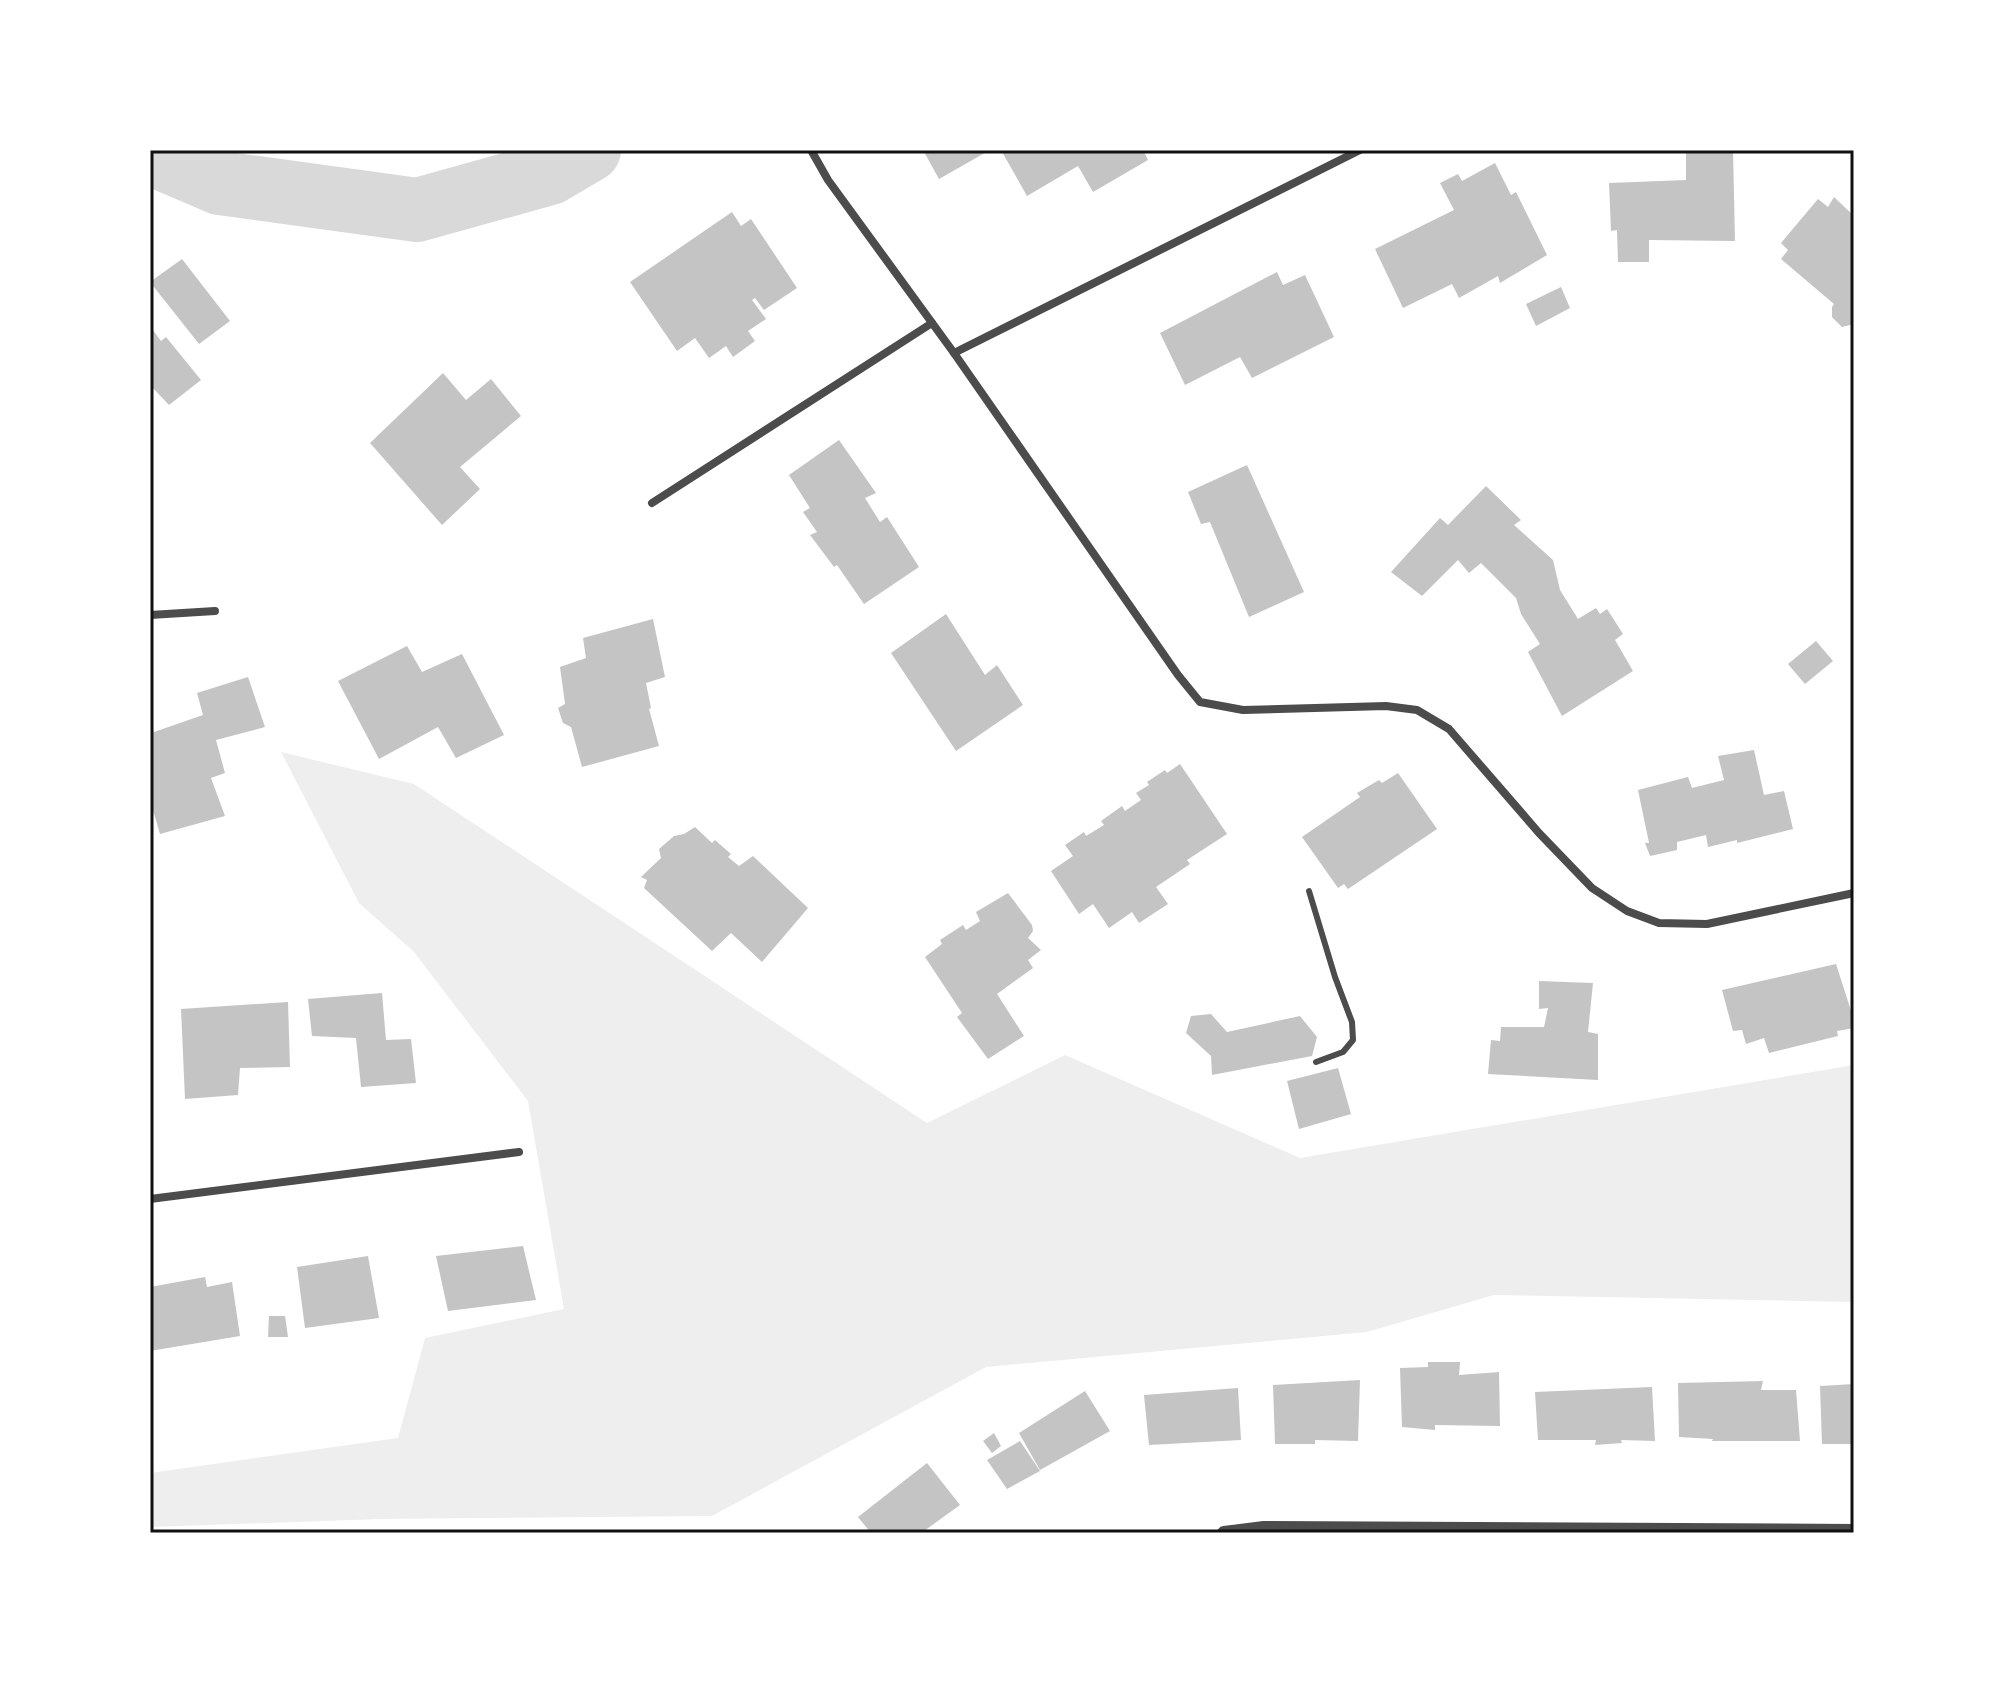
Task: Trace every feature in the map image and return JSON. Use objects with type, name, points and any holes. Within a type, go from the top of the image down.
[{"type":"street","points":[[811,150],[828,180],[1200,702],[1243,710],[1386,706],[1417,710],[1449,729],[1539,833],[1592,888],[1627,911],[1659,923],[1707,924],[1854,893]]},
{"type":"street","points":[[954,353],[1360,150]]},
{"type":"street","points":[[652,503],[932,323]]},
{"type":"street","points":[[150,615],[215,611]]},
{"type":"street","points":[[150,1199],[519,1152]]},
{"type":"street","points":[[1224,1533],[1264,1528],[1854,1531]]},
{"type":"lane","points":[[1309,891],[1352,1022],[1353,1040],[1343,1052],[1316,1062]]},
{"type":"shaded area","points":[[281,752],[414,784],[927,1123],[1065,1055],[1300,1158],[1854,1065],[1854,1302],[1494,1295],[1367,1332],[986,1367],[712,1516],[380,1519],[150,1527],[150,1473],[398,1438],[425,1338],[564,1309],[528,1101],[414,952],[359,903]]},
{"type":"building","points":[[923,150],[990,150],[939,179]]},
{"type":"building","points":[[1001,150],[1143,150],[1148,160],[1093,192],[1078,166],[1027,196]]},
{"type":"building","points":[[1733,150],[1735,241],[1649,240],[1649,262],[1618,262],[1617,230],[1611,231],[1609,183],[1686,180],[1686,151]]},
{"type":"building","points":[[1495,163],[1511,195],[1516,192],[1547,255],[1500,283],[1498,276],[1459,298],[1452,284],[1403,308],[1375,249],[1454,210],[1440,183],[1458,174],[1462,181]]},
{"type":"building","points":[[1834,197],[1854,216],[1854,324],[1842,327],[1832,317],[1834,304],[1781,259],[1788,250],[1781,243],[1818,199],[1828,207]]},
{"type":"building","points":[[732,212],[741,226],[751,219],[797,288],[764,310],[755,298],[752,300],[766,319],[748,331],[755,341],[733,357],[726,346],[709,358],[695,338],[677,351],[630,282]]},
{"type":"building","points":[[182,259],[230,321],[199,344],[150,282]]},
{"type":"building","points":[[1277,272],[1283,285],[1305,275],[1334,337],[1252,378],[1240,357],[1185,385],[1160,333]]},
{"type":"building","points":[[1561,287],[1570,308],[1536,326],[1526,304]]},
{"type":"building","points":[[150,326],[161,341],[166,337],[201,380],[169,405],[153,388],[150,390]]},
{"type":"building","points":[[443,373],[466,400],[491,379],[521,416],[460,467],[480,489],[442,525],[370,443]]},
{"type":"building","points":[[839,440],[876,493],[865,498],[880,522],[887,517],[919,567],[864,604],[837,565],[834,567],[810,535],[817,532],[803,512],[810,508],[789,475]]},
{"type":"building","points":[[1247,465],[1304,592],[1249,617],[1210,522],[1201,524],[1188,492]]},
{"type":"building","points":[[1486,486],[1521,520],[1514,525],[1553,560],[1560,590],[1578,619],[1596,608],[1600,614],[1607,609],[1623,634],[1615,640],[1633,671],[1562,716],[1528,652],[1540,644],[1521,614],[1516,598],[1481,563],[1469,573],[1458,560],[1422,596],[1391,572],[1440,518],[1448,525]]},
{"type":"building","points":[[946,614],[985,675],[997,665],[1023,705],[956,751],[891,653]]},
{"type":"building","points":[[653,619],[665,677],[646,683],[659,746],[582,767],[571,727],[563,723],[558,708],[565,704],[560,667],[586,658],[583,638]]},
{"type":"building","points":[[1816,641],[1833,661],[1805,684],[1788,664]]},
{"type":"building","points":[[407,646],[422,672],[462,654],[504,735],[456,758],[438,727],[379,759],[338,681]]},
{"type":"building","points":[[248,677],[265,727],[216,740],[225,773],[211,778],[225,816],[160,834],[150,800],[150,720],[154,732],[203,715],[197,693]]},
{"type":"building","points":[[1754,750],[1764,795],[1784,791],[1793,829],[1708,847],[1706,835],[1677,842],[1677,850],[1650,856],[1645,843],[1649,843],[1638,790],[1688,777],[1692,788],[1724,780],[1718,756]]},
{"type":"building","points":[[1180,764],[1227,834],[1187,860],[1190,864],[1156,887],[1168,904],[1139,923],[1132,912],[1109,928],[1093,904],[1079,914],[1051,871],[1073,856],[1065,845],[1084,832],[1086,836],[1104,825],[1101,821],[1122,806],[1125,811],[1141,800],[1136,793],[1149,785],[1147,782]]},
{"type":"building","points":[[1398,773],[1437,829],[1348,889],[1344,884],[1338,888],[1302,837],[1360,797],[1357,793]]},
{"type":"building","points":[[695,827],[712,843],[715,840],[731,854],[728,857],[739,866],[753,856],[808,908],[762,962],[731,933],[712,951],[644,888],[647,880],[641,877],[661,858],[659,849],[674,836]]},
{"type":"building","points":[[1008,893],[1032,925],[1033,931],[1028,938],[1041,950],[1028,960],[1033,968],[997,994],[1024,1036],[988,1059],[957,1017],[962,1013],[925,957],[942,944],[940,940],[963,925],[966,930],[980,921],[976,912]]},
{"type":"building","points":[[1836,964],[1854,1028],[1837,1031],[1838,1036],[1769,1053],[1764,1038],[1746,1044],[1742,1030],[1733,1031],[1722,990]]},
{"type":"building","points":[[1539,981],[1593,983],[1588,1032],[1598,1034],[1598,1080],[1488,1074],[1491,1040],[1500,1041],[1501,1027],[1544,1027],[1548,1008],[1539,1009]]},
{"type":"building","points":[[382,993],[386,1040],[411,1039],[416,1083],[361,1087],[356,1038],[312,1036],[308,999]]},
{"type":"building","points":[[288,1002],[290,1067],[240,1068],[238,1095],[185,1099],[181,1009]]},
{"type":"building","points":[[1211,1014],[1227,1032],[1300,1016],[1317,1037],[1312,1056],[1212,1075],[1211,1056],[1186,1033],[1191,1016]]},
{"type":"building","points":[[1338,1068],[1351,1114],[1299,1129],[1287,1081]]},
{"type":"building","points":[[523,1246],[536,1300],[448,1311],[436,1256]]},
{"type":"building","points":[[368,1256],[379,1318],[305,1328],[297,1267]]},
{"type":"building","points":[[205,1277],[207,1287],[232,1282],[240,1336],[150,1351],[150,1287]]},
{"type":"building","points":[[269,1316],[285,1316],[288,1337],[268,1337]]},
{"type":"building","points":[[1428,1362],[1460,1362],[1459,1375],[1499,1372],[1500,1426],[1435,1425],[1435,1430],[1402,1427],[1400,1368],[1428,1367]]},
{"type":"building","points":[[1360,1380],[1358,1441],[1315,1440],[1315,1444],[1275,1444],[1273,1385]]},
{"type":"building","points":[[1763,1381],[1761,1390],[1796,1390],[1800,1441],[1712,1441],[1679,1437],[1678,1383]]},
{"type":"building","points":[[1854,1384],[1854,1444],[1822,1444],[1820,1386]]},
{"type":"building","points":[[1652,1387],[1655,1441],[1621,1440],[1622,1443],[1595,1445],[1596,1440],[1538,1440],[1535,1392]]},
{"type":"building","points":[[1238,1388],[1241,1440],[1149,1445],[1144,1395]]},
{"type":"building","points":[[1085,1391],[1110,1431],[1040,1470],[1019,1433]]},
{"type":"building","points":[[994,1433],[1001,1446],[992,1453],[983,1441]]},
{"type":"building","points":[[1020,1441],[1040,1471],[1007,1489],[987,1460]]},
{"type":"building","points":[[927,1463],[960,1505],[925,1533],[871,1533],[858,1517]]},
{"type":"waterway","points":[[150,153],[220,183],[417,210],[550,173],[589,150]]}]
